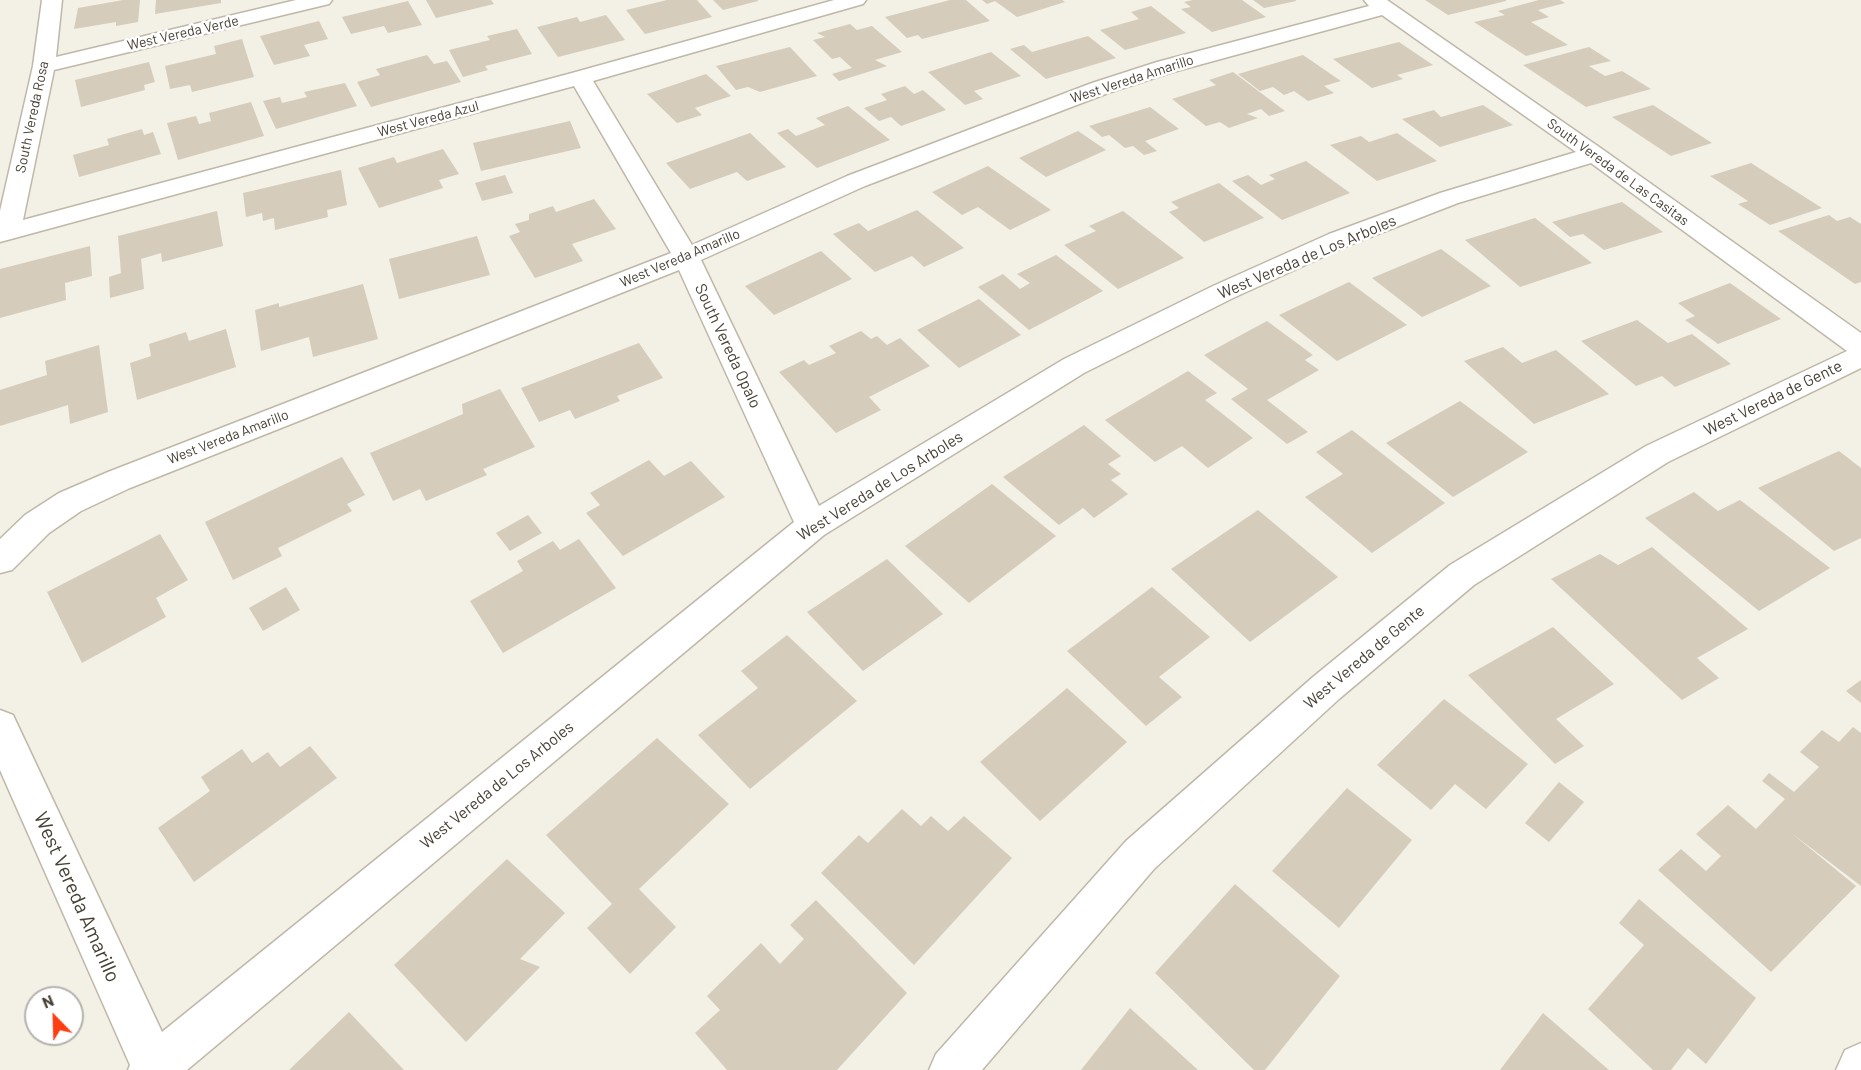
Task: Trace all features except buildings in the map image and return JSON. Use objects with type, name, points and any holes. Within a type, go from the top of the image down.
[{"type":"street","name":"South Vereda Rosa","points":[[4,233],[44,66],[52,0]]},
{"type":"street","name":"West Vereda Verde","points":[[44,66],[322,0]]},
{"type":"street","name":"West Vereda Azul","points":[[4,233],[580,78],[856,0]]},
{"type":"street","name":"South Vereda de Las Casitas","points":[[1379,4],[1594,153],[1861,347]]},
{"type":"street","name":"West Vereda Amarillo","points":[[3,554],[37,524],[70,501],[686,257],[856,181],[982,131],[1100,88],[1379,4]]},
{"type":"street","name":"South Vereda Opalo","points":[[580,78],[686,257],[812,526]]},
{"type":"street","name":"West Vereda de Los Arboles","points":[[152,1069],[812,526],[1074,366],[1223,292],[1338,240],[1449,198],[1594,153]]},
{"type":"street","name":"West Vereda de Gente","points":[[952,1070],[1140,855],[1326,688],[1462,575],[1657,454],[1861,356]]},
{"type":"street","name":"West Vereda Amarillo","points":[[0,727],[152,1069]]},
{"type":"street","points":[[1859,1070],[1861,1066]]}]
